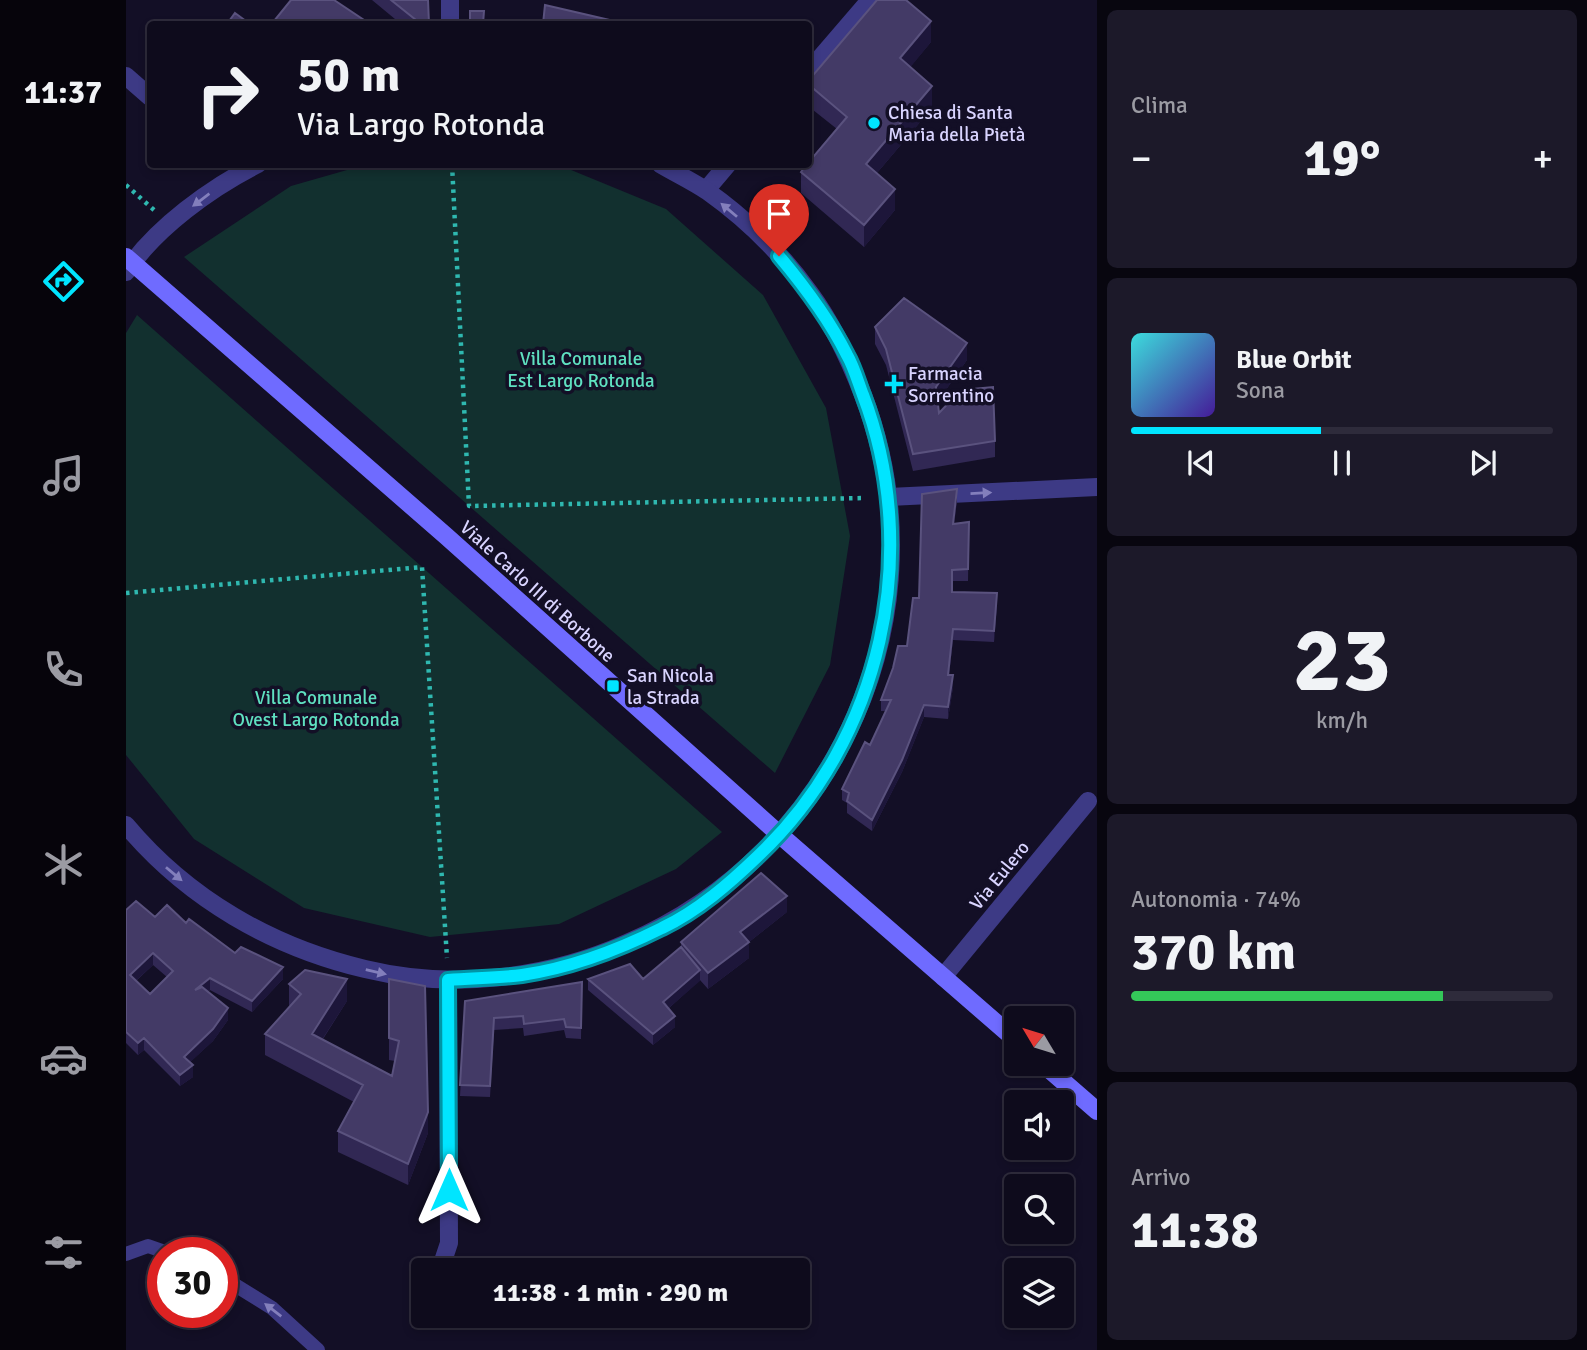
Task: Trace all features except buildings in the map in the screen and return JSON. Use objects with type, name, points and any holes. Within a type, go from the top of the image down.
[{"type":"main road","name":"Viale Carlo III di Borbone","points":[[128,264],[446,536],[780,835],[1004,1030]]},
{"type":"main road","points":[[1058,1076],[1097,1111]]},
{"type":"street","points":[[450,0],[450,21]]},
{"type":"street","points":[[812,67],[870,0]]},
{"type":"street","points":[[126,76],[147,94]]},
{"type":"street","points":[[127,828],[170,872],[219,909],[272,939],[329,961],[388,975],[448,980],[523,975],[595,957],[664,928],[726,886],[780,835],[818,787],[848,734],[871,678],[885,619],[891,558],[889,497],[875,425],[848,356],[811,293],[762,237],[706,190],[667,168]]},
{"type":"street","points":[[706,190],[725,168]]},
{"type":"street","points":[[128,264],[232,169]]},
{"type":"street","points":[[889,497],[1097,487]]},
{"type":"street","name":"Via Eulero","points":[[943,977],[1088,800]]},
{"type":"street","points":[[444,1258],[449,1243],[448,980]]},
{"type":"lane","points":[[126,1254],[147,1246]]},
{"type":"lane","points":[[238,1287],[272,1308],[318,1350]]},
{"type":"path","points":[[452,168],[469,506],[889,497]]},
{"type":"path","points":[[126,185],[170,224]]},
{"type":"path","points":[[126,593],[422,567],[448,980]]},
{"type":"green space","name":"Villa Comunale Est Largo Rotonda","points":[[354,168],[566,168],[666,209],[763,295],[826,408],[850,536],[830,665],[775,773],[184,257],[291,186]]},
{"type":"green space","name":"Villa Comunale Ovest Largo Rotonda","points":[[137,315],[722,832],[676,869],[559,924],[430,937],[304,908],[194,839],[126,755],[126,333]]},
{"type":"place","name":"Chiesa di Santa Maria della Pietà","points":[[874,123]]},
{"type":"place","name":"Farmacia Sorrentino","points":[[894,384]]},
{"type":"place","name":"San Nicola la Strada","points":[[613,686]]},
{"type":"route","points":[[449,1190],[448,980],[523,975],[595,957],[664,928],[726,886],[780,835],[818,787],[848,734],[871,678],[885,619],[891,558],[889,497],[875,425],[848,356],[811,293],[779,256]]}]
